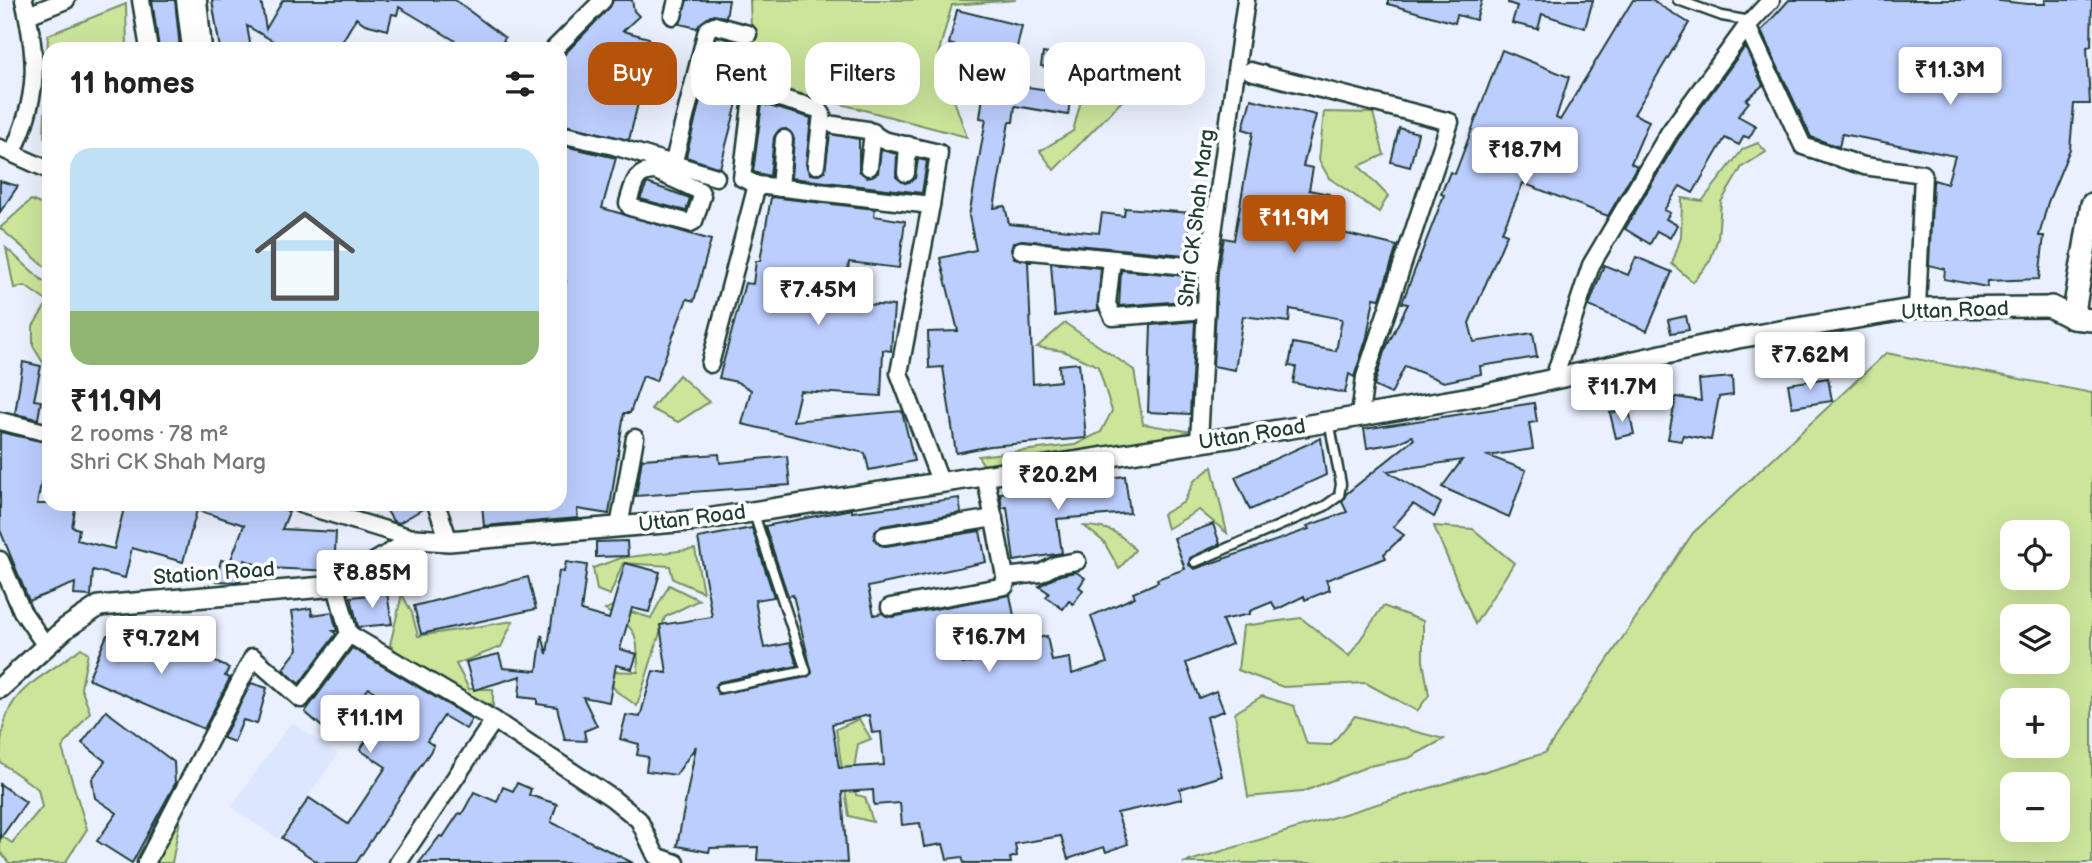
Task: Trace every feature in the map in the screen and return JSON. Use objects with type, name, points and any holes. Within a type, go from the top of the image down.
[{"type":"main road","name":"Uttan Road","points":[[2051,307],[2083,309],[2092,204]]},
{"type":"street","points":[[42,167],[7,150],[25,127],[34,86],[36,47],[26,7],[66,0]]},
{"type":"street","points":[[141,0],[148,42]]},
{"type":"street","points":[[185,0],[190,42]]},
{"type":"street","points":[[198,0],[202,42]]},
{"type":"street","points":[[561,42],[603,0]]},
{"type":"street","name":"Shri CK Shah Marg","points":[[1199,442],[1208,268],[1247,0]]},
{"type":"street","points":[[1554,379],[1591,265],[1669,133],[1771,0]]},
{"type":"street","points":[[1750,24],[1803,146],[1864,166],[1923,174],[1917,308]]},
{"type":"street","points":[[663,165],[707,30],[714,25],[748,34]]},
{"type":"street","points":[[1250,71],[1450,122],[1365,377],[1360,415]]},
{"type":"street","points":[[816,165],[822,114],[818,109],[758,92],[752,97],[742,178],[757,185],[931,205]]},
{"type":"street","points":[[834,125],[873,132],[883,140],[939,153],[899,373],[940,481]]},
{"type":"street","points":[[869,167],[873,132]]},
{"type":"street","points":[[567,136],[614,146],[663,165],[716,177]]},
{"type":"street","points":[[779,188],[784,139]]},
{"type":"street","points":[[906,173],[908,145]]},
{"type":"street","points":[[663,165],[700,191],[702,196],[694,220],[690,223],[631,208],[628,204],[636,176],[642,171],[663,165]]},
{"type":"street","points":[[710,364],[757,185]]},
{"type":"street","points":[[1021,250],[1208,268]]},
{"type":"street","points":[[1112,260],[1107,304],[1113,317],[1206,310]]},
{"type":"street","name":"Uttan Road","points":[[449,541],[619,527],[753,511],[1199,442],[1482,396],[1738,338],[1917,308],[2051,307]]},
{"type":"street","points":[[0,421],[42,431]]},
{"type":"street","points":[[619,527],[635,439]]},
{"type":"street","points":[[890,607],[1004,586],[1005,577],[985,474]]},
{"type":"street","points":[[323,511],[415,539],[449,541],[438,511]]},
{"type":"street","points":[[884,536],[994,518]]},
{"type":"street","name":"Station Road","points":[[0,688],[46,646],[99,606],[336,586],[415,539]]},
{"type":"street","points":[[0,560],[22,611],[46,646]]},
{"type":"street","points":[[1005,577],[1041,573],[1056,565],[1077,561]]},
{"type":"street","points":[[336,586],[349,634],[494,720],[612,798],[639,820],[656,856],[677,863]]},
{"type":"street","points":[[146,863],[253,657],[301,699],[349,634]]},
{"type":"street","points":[[398,863],[494,720]]},
{"type":"lane","points":[[1678,0],[1750,24]]},
{"type":"lane","points":[[1195,562],[1325,506],[1339,496],[1341,484],[1329,421]]},
{"type":"lane","points":[[721,688],[806,671],[753,511]]},
{"type":"shaded area","points":[[291,722],[338,754],[278,839],[231,807]]},
{"type":"green space","points":[[750,0],[1016,0],[952,5],[942,42],[934,42],[934,105],[956,105],[967,137],[845,105],[920,105],[920,42],[805,42],[805,95],[791,91],[791,42],[752,42]]},
{"type":"green space","points":[[126,4],[127,42],[48,42],[48,35]]},
{"type":"green space","points":[[1080,105],[1118,105],[1054,170],[1040,151],[1073,131]]},
{"type":"green space","points":[[1324,112],[1373,113],[1384,155],[1359,166],[1388,196],[1379,212],[1329,178],[1319,160]]},
{"type":"green space","points":[[1758,143],[1766,152],[1742,167],[1721,202],[1718,238],[1710,261],[1693,282],[1672,264],[1681,237],[1682,198],[1702,201],[1743,149]]},
{"type":"green space","points":[[31,200],[42,205],[42,264],[0,228]]},
{"type":"green space","points":[[6,248],[42,280],[42,298],[25,286],[14,288]]},
{"type":"green space","points":[[42,312],[42,361],[33,346],[33,326]]},
{"type":"green space","points":[[1065,323],[1134,370],[1143,424],[1199,433],[986,469],[978,456],[1075,445],[1101,432],[1112,411],[1098,366],[1063,351],[1037,347]]},
{"type":"green space","points":[[1886,353],[2092,393],[2092,863],[1183,863],[1545,753],[1693,533]]},
{"type":"green space","points":[[679,375],[709,402],[678,422],[651,409]]},
{"type":"green space","points":[[1212,467],[1227,533],[1199,510],[1167,529],[1163,514],[1184,502],[1194,481]]},
{"type":"green space","points":[[1084,526],[1112,531],[1124,538],[1135,550],[1119,569],[1104,542]]},
{"type":"green space","points":[[1434,526],[1473,529],[1514,563],[1475,624]]},
{"type":"green space","points":[[695,549],[703,592],[673,579],[670,566],[623,563],[610,595],[597,590],[593,568],[621,558]]},
{"type":"green space","points":[[669,585],[699,600],[665,617],[637,706],[616,691],[603,671],[638,672],[634,634],[605,610],[612,606],[651,618]]},
{"type":"green space","points":[[402,594],[412,613],[418,636],[513,621],[501,647],[456,664],[469,689],[493,689],[493,707],[406,661],[390,645]]},
{"type":"green space","points":[[1383,606],[1423,621],[1423,661],[1429,695],[1417,711],[1366,683],[1283,687],[1238,670],[1243,626],[1301,618],[1349,656]]},
{"type":"green space","points":[[81,648],[88,653],[81,688],[90,712],[62,748],[87,829],[65,863],[9,863],[0,852],[0,835],[12,843],[42,807],[38,789],[0,762],[5,719],[21,693]]},
{"type":"green space","points":[[1262,696],[1294,706],[1307,744],[1331,745],[1355,716],[1444,739],[1409,758],[1369,766],[1302,792],[1248,797],[1235,713]]},
{"type":"green space","points":[[859,719],[871,739],[858,744],[853,775],[856,795],[865,797],[873,822],[849,816],[836,729]]},
{"type":"green space","points":[[182,809],[172,863],[155,863]]},
{"type":"building","points":[[152,0],[175,0],[179,42],[158,42]]},
{"type":"building","points":[[212,0],[261,0],[266,29],[283,0],[455,0],[505,38],[504,42],[457,42],[399,7],[397,15],[392,14],[388,30],[365,24],[356,18],[342,42],[275,42],[247,26],[250,42],[219,42]]},
{"type":"building","points":[[613,0],[632,0],[634,11],[639,16],[623,31],[649,38],[650,42],[588,42],[588,105],[638,105],[629,140],[567,126],[567,52],[610,7]]},
{"type":"building","points":[[687,0],[729,0],[726,17],[712,15],[697,28],[680,24]]},
{"type":"building","points":[[1388,0],[1482,0],[1476,20],[1457,15],[1455,23],[1388,4]]},
{"type":"building","points":[[1509,0],[1593,0],[1585,28],[1542,14],[1538,29],[1512,23],[1517,6],[1508,3]]},
{"type":"building","points":[[1633,0],[1651,0],[1689,23],[1634,114],[1649,121],[1631,163],[1637,166],[1608,216],[1523,183],[1502,232],[1507,234],[1469,323],[1474,342],[1533,333],[1537,357],[1480,366],[1481,374],[1444,382],[1405,366],[1391,394],[1374,386],[1384,352],[1408,304],[1402,303],[1444,195],[1441,194],[1450,172],[1455,174],[1502,50],[1569,77],[1556,118],[1560,120]]},
{"type":"building","points":[[1789,0],[1991,0],[2045,4],[2045,0],[2092,0],[2091,46],[2087,47],[2090,104],[2074,104],[2070,149],[2048,202],[2039,236],[2044,236],[2039,279],[1988,281],[1987,287],[1944,279],[1945,269],[1929,265],[1933,183],[1934,180],[1947,184],[1955,156],[1842,134],[1839,147],[1811,137],[1761,31]]},
{"type":"building","points":[[957,10],[1022,26],[1018,42],[949,42]]},
{"type":"building","points":[[716,36],[738,42],[715,42]]},
{"type":"building","points":[[1745,47],[1763,85],[1746,100],[1749,102],[1738,116],[1756,126],[1749,138],[1744,136],[1739,145],[1725,138],[1693,193],[1680,186],[1664,210],[1670,213],[1666,219],[1677,225],[1670,238],[1657,231],[1650,244],[1625,229],[1678,139]]},
{"type":"building","points":[[1030,87],[1044,89],[1044,105],[1069,105],[1068,115],[1015,106],[1013,122],[1009,122],[994,208],[1005,206],[1009,224],[1099,233],[1102,213],[1124,216],[1125,208],[1192,213],[1185,255],[1022,240],[1013,243],[1011,250],[1014,258],[1032,262],[1028,262],[1033,384],[1060,381],[1059,365],[1079,363],[1086,438],[990,446],[956,453],[943,367],[929,368],[928,332],[958,331],[940,258],[976,250],[969,216],[986,119],[980,118],[982,105],[1030,105]]},
{"type":"building","points":[[1251,99],[1316,115],[1303,166],[1313,168],[1309,190],[1329,194],[1322,228],[1397,246],[1380,299],[1374,298],[1367,337],[1354,377],[1349,374],[1345,393],[1293,383],[1296,367],[1289,366],[1293,343],[1336,351],[1342,319],[1290,309],[1289,322],[1243,316],[1235,370],[1213,366],[1218,269],[1224,238],[1234,240],[1253,132],[1243,129]]},
{"type":"building","points":[[699,105],[737,105],[720,168],[686,157]]},
{"type":"building","points":[[762,105],[811,118],[806,164],[810,174],[819,175],[825,171],[830,134],[859,139],[859,171],[867,177],[878,173],[881,150],[897,154],[896,177],[905,183],[915,178],[918,159],[927,161],[922,193],[791,178],[794,139],[786,129],[779,130],[774,137],[770,176],[753,172]]},
{"type":"building","points":[[1399,128],[1418,133],[1410,167],[1391,162]]},
{"type":"building","points":[[567,147],[616,158],[602,208],[711,240],[694,301],[687,299],[656,381],[643,376],[630,413],[624,413],[609,514],[577,509],[578,518],[484,526],[483,511],[567,511]]},
{"type":"building","points":[[0,181],[18,186],[0,212]]},
{"type":"building","points":[[647,183],[690,198],[686,211],[640,199]]},
{"type":"building","points":[[771,197],[875,209],[874,216],[905,221],[899,268],[849,262],[844,303],[894,306],[891,351],[883,350],[881,396],[800,391],[793,421],[902,411],[914,461],[869,470],[865,453],[742,424],[751,390],[737,382],[719,378],[745,283],[753,284],[756,261],[760,261]]},
{"type":"building","points":[[1636,257],[1672,272],[1647,331],[1589,306],[1604,265],[1628,275]]},
{"type":"building","points":[[1051,263],[1101,268],[1098,310],[1055,316]]},
{"type":"building","points":[[1121,270],[1197,277],[1196,300],[1119,306]]},
{"type":"building","points":[[1686,316],[1689,330],[1671,333],[1668,320]]},
{"type":"building","points":[[1195,321],[1190,414],[1148,412],[1151,325]]},
{"type":"building","points":[[23,362],[41,366],[34,400],[41,401],[38,419],[15,414]]},
{"type":"building","points":[[1732,377],[1733,395],[1719,397],[1711,440],[1683,435],[1681,441],[1668,439],[1676,397],[1701,401],[1699,380]]},
{"type":"building","points":[[1828,378],[1832,401],[1792,407],[1788,384]]},
{"type":"building","points":[[1534,403],[1537,422],[1529,423],[1533,449],[1488,456],[1526,470],[1509,517],[1442,487],[1462,460],[1387,471],[1441,503],[1434,517],[1413,504],[1393,527],[1404,535],[1384,554],[1386,558],[1326,580],[1330,590],[1305,600],[1304,596],[1276,610],[1272,602],[1250,611],[1250,614],[1222,620],[1232,644],[1186,663],[1199,698],[1216,691],[1224,711],[1207,717],[1222,776],[1180,789],[1182,799],[1117,813],[1128,844],[1106,852],[1104,847],[1068,859],[1061,836],[1015,844],[1017,856],[1010,858],[1011,863],[964,863],[962,857],[947,859],[943,844],[924,847],[920,823],[902,825],[900,803],[874,805],[873,790],[842,792],[847,863],[757,860],[758,847],[710,848],[709,852],[677,846],[696,746],[676,775],[646,771],[648,757],[637,755],[639,744],[620,739],[626,715],[640,717],[653,671],[667,673],[660,625],[712,617],[698,538],[752,528],[774,597],[755,600],[764,648],[790,643],[797,666],[719,682],[715,687],[718,694],[807,677],[812,673],[793,595],[788,596],[765,526],[852,509],[852,512],[959,498],[961,513],[882,526],[875,532],[874,538],[880,545],[886,546],[980,531],[986,562],[868,587],[874,615],[882,613],[892,617],[1010,595],[1019,642],[1047,636],[1052,661],[1070,658],[1072,674],[1107,663],[1091,616],[1135,597],[1133,593],[1158,582],[1157,579],[1185,569],[1174,538],[1213,524],[1220,544],[1190,558],[1189,565],[1195,569],[1309,529],[1307,526],[1347,512],[1342,502],[1346,494],[1414,439],[1412,436],[1397,443],[1367,448],[1364,429]],"holes":[[[984,632],[990,658],[963,664],[958,637]],[[869,715],[872,733],[881,732],[884,765],[839,768],[832,724]]]},
{"type":"building","points":[[1629,410],[1634,434],[1616,438],[1610,413]]},
{"type":"building","points":[[0,432],[42,441],[42,479],[37,504],[42,504],[42,511],[75,511],[72,527],[79,529],[77,540],[114,549],[123,511],[197,511],[183,562],[132,548],[125,578],[93,570],[91,596],[74,595],[75,583],[29,601],[0,530]]},
{"type":"building","points":[[1321,438],[1326,475],[1250,510],[1235,477]]},
{"type":"building","points":[[719,454],[720,463],[787,456],[790,485],[636,496],[642,459]]},
{"type":"building","points":[[1125,476],[1130,513],[1057,519],[1062,553],[1014,561],[1007,507],[1002,508],[1000,493]]},
{"type":"building","points":[[200,511],[286,511],[289,512],[282,529],[336,532],[334,571],[266,568],[245,560],[240,582],[216,581],[221,560],[230,562],[244,525]]},
{"type":"building","points":[[387,511],[419,511],[399,523],[393,521]]},
{"type":"building","points":[[627,541],[628,556],[596,557],[596,542]]},
{"type":"building","points":[[566,562],[587,565],[581,611],[609,619],[625,563],[660,572],[649,612],[632,608],[620,649],[637,654],[632,669],[616,665],[609,702],[583,697],[597,726],[584,731],[586,741],[565,740],[557,707],[537,704],[537,699],[519,697],[521,676],[474,690],[466,662],[499,654],[503,668],[537,671],[542,635],[547,654],[559,571],[564,572]]},
{"type":"building","points":[[1076,572],[1085,578],[1079,587],[1083,590],[1073,604],[1069,601],[1063,609],[1046,597],[1049,593],[1039,586],[1060,575]]},
{"type":"building","points":[[528,577],[536,609],[421,634],[414,606]]},
{"type":"building","points":[[387,593],[392,624],[358,627],[351,597]]},
{"type":"building","points":[[311,608],[312,615],[332,612],[337,631],[333,631],[336,634],[299,684],[283,669],[298,649],[292,611]]},
{"type":"building","points":[[130,632],[144,636],[147,632],[229,668],[225,676],[230,678],[204,729],[88,679],[107,635],[125,637]]},
{"type":"building","points":[[352,648],[472,719],[466,729],[444,716],[427,741],[434,746],[356,863],[319,863],[282,838],[309,798],[348,824],[386,767],[360,750],[390,704],[369,688],[329,733],[305,712]]},
{"type":"building","points":[[251,683],[267,688],[257,724],[243,720],[234,742],[223,738]]},
{"type":"building","points":[[106,711],[174,762],[175,784],[132,863],[97,841],[117,813],[95,798],[92,779],[105,761],[82,743]]},
{"type":"building","points":[[517,783],[531,789],[529,795],[557,804],[551,822],[633,863],[419,863],[440,836],[443,837],[459,813],[462,814],[474,792],[497,802],[503,787],[513,791]]},
{"type":"building","points":[[0,784],[26,802],[0,839]]}]
